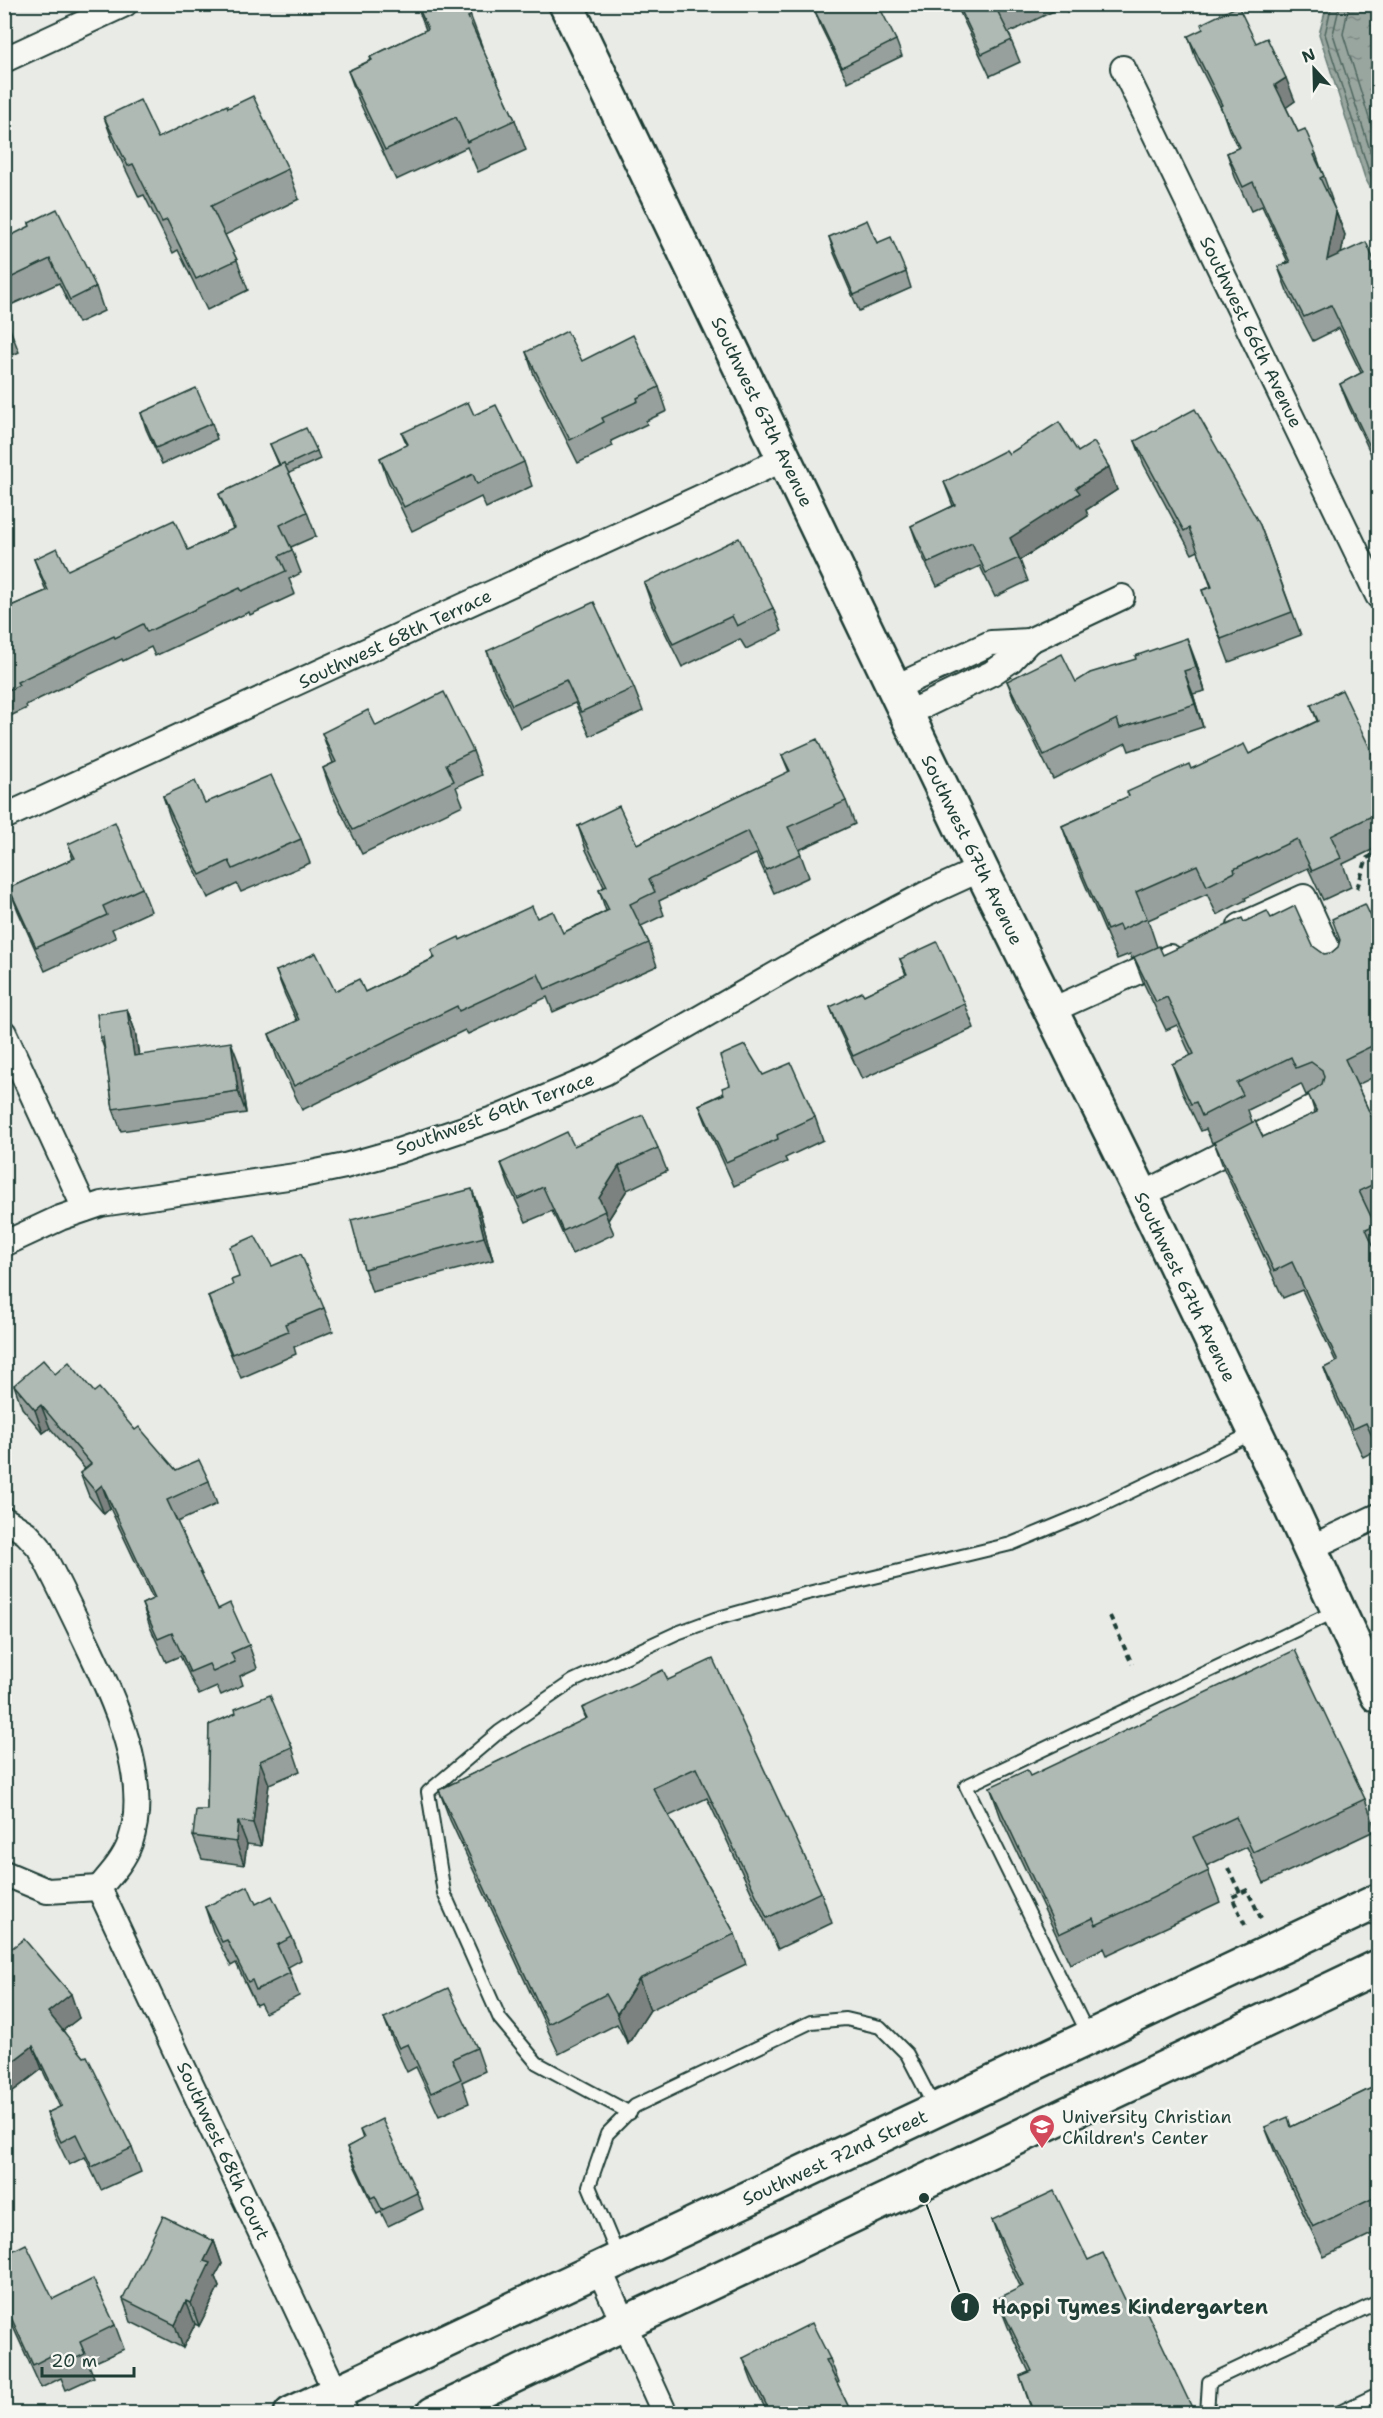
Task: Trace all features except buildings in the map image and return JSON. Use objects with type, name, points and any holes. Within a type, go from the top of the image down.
[{"type":"main road","name":"Southwest 67th Avenue","points":[[566,4],[981,869],[1142,1195],[1378,1696]]},
{"type":"main road","name":"Southwest 72nd Street","points":[[291,2414],[341,2403],[609,2264],[1378,1900]]},
{"type":"main road","points":[[433,2414],[1378,1967]]},
{"type":"street","points":[[4,60],[125,4]]},
{"type":"street","name":"Southwest 66th Avenue","points":[[1123,68],[1378,596]]},
{"type":"street","name":"Southwest 68th Terrace","points":[[4,817],[784,459]]},
{"type":"street","points":[[900,701],[980,647],[1004,640],[1029,640],[1122,597]]},
{"type":"street","name":"Southwest 69th Terrace","points":[[4,1244],[85,1209],[123,1199],[302,1175],[345,1166],[502,1116],[604,1074],[808,956],[924,895],[981,869]]},
{"type":"street","points":[[1220,935],[1304,897],[1336,967]]},
{"type":"street","points":[[1050,1011],[1189,949]]},
{"type":"street","points":[[4,1033],[85,1209]]},
{"type":"street","points":[[1142,1195],[1320,1104]]},
{"type":"street","points":[[1310,1548],[1378,1516]]},
{"type":"street","points":[[4,1519],[26,1533],[39,1547],[110,1691],[128,1746],[134,1777],[135,1805],[130,1844],[118,1866],[99,1888],[47,1891],[4,1873]]},
{"type":"street","name":"Southwest 68th Court","points":[[99,1888],[341,2403]]},
{"type":"street","points":[[609,2264],[624,2324],[665,2414]]},
{"type":"lane","points":[[630,2113],[537,2063],[500,2019],[444,1893],[428,1792],[499,1732],[573,1681],[676,1634],[715,1618],[804,1594],[1011,1544],[1109,1503],[1255,1432]]},
{"type":"lane","points":[[1089,2037],[966,1786],[1338,1610]]},
{"type":"lane","points":[[609,2264],[589,2186],[607,2134],[635,2106],[811,2022],[846,2019],[880,2027],[907,2054],[936,2110]]},
{"type":"lane","points":[[1207,2414],[1209,2382],[1378,2302]]},
{"type":"lane","points":[[1336,2414],[1378,2394]]},
{"type":"path","points":[[1357,888],[1367,858],[1365,852]]},
{"type":"path","points":[[1367,858],[1378,853]]},
{"type":"path","points":[[1110,1616],[1132,1664]]},
{"type":"path","points":[[1228,1868],[1240,1893]]},
{"type":"path","points":[[1245,1925],[1232,1897],[1240,1893],[1247,1890],[1261,1918]]},
{"type":"water","points":[[1327,5],[1378,5],[1378,202],[1365,178],[1319,34]]},
{"type":"place","name":"University Christian Children's Center","points":[[1042,2150]]},
{"type":"place","name":"Happi Tymes Kindergarten","points":[[924,2198]]}]
